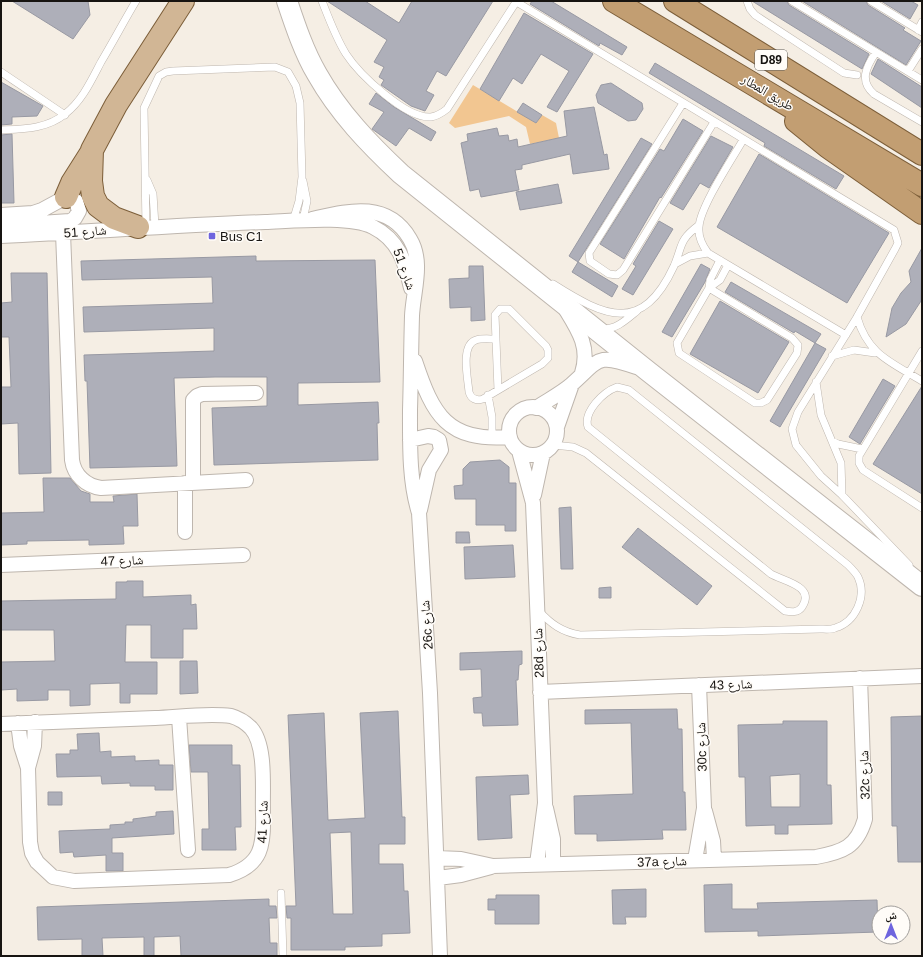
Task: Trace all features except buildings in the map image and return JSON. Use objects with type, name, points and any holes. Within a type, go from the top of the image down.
[{"type":"highway","name":"طريق المطار","points":[[614,1],[922,185]]},
{"type":"highway","name":"D89","points":[[675,1],[922,154]]},
{"type":"highway","points":[[748,80],[787,115],[828,147],[922,213]]},
{"type":"highway","points":[[865,120],[899,129],[922,140]]},
{"type":"main road","points":[[66,197],[72,183],[92,150],[116,105],[183,1]]},
{"type":"main road","points":[[276,1],[288,29],[341,111],[369,144],[401,174],[511,260],[649,372],[922,586]]},
{"type":"main road","points":[[287,1],[317,74]]},
{"type":"main road","points":[[92,150],[90,182],[93,196],[98,206],[114,218],[146,227]]},
{"type":"street","points":[[1,215],[33,213],[42,210],[66,197],[76,201],[79,206],[78,215],[70,221],[10,225],[1,230]]},
{"type":"street","name":"شارع 51","points":[[1,236],[146,227],[302,220],[359,222],[372,226],[383,232],[400,250],[405,262],[413,295]]},
{"type":"street","points":[[62,233],[72,460],[75,472],[88,484],[101,488],[246,480]]},
{"type":"street","name":"26c شارع","points":[[413,295],[410,440],[414,493],[419,513],[430,694],[440,956]]},
{"type":"street","points":[[560,300],[580,334],[584,345],[585,359],[582,373]]},
{"type":"street","points":[[411,349],[426,393],[438,414],[456,429],[467,434],[492,438],[510,437]]},
{"type":"street","points":[[572,384],[557,427],[557,437],[548,449],[528,455],[519,451],[513,445],[510,437],[511,422],[515,416],[521,411],[536,408],[572,384],[582,373],[597,361],[612,359],[649,372]]},
{"type":"street","points":[[185,532],[193,400],[202,394],[256,393]]},
{"type":"street","points":[[536,408],[548,412],[552,416],[557,427]]},
{"type":"street","points":[[410,440],[428,436],[434,437],[441,445],[441,450],[429,470],[419,513]]},
{"type":"street","name":"28d شارع","points":[[533,504],[548,449]]},
{"type":"street","name":"28d شارع","points":[[519,451],[533,504],[545,803]]},
{"type":"street","name":"شارع 47","points":[[1,565],[243,555]]},
{"type":"street","name":"شارع 43","points":[[540,692],[922,676]]},
{"type":"street","name":"32c شارع","points":[[831,854],[844,850],[854,842],[861,832],[865,819],[860,678]]},
{"type":"street","name":"30c شارع","points":[[695,860],[704,808],[699,685]]},
{"type":"street","name":"شارع 41","points":[[1,724],[18,723],[35,722],[179,717],[232,716],[246,723],[257,738],[261,758],[264,839],[255,859],[239,872],[218,876],[74,881],[53,877],[40,866],[32,853],[30,842],[28,768],[21,746],[18,723]]},
{"type":"street","points":[[179,717],[188,850]]},
{"type":"street","name":"شارع 41","points":[[28,768],[34,746],[35,722]]},
{"type":"street","points":[[545,803],[551,827],[553,864]]},
{"type":"street","points":[[537,864],[545,803]]},
{"type":"street","name":"30c شارع","points":[[704,808],[709,825],[714,859]]},
{"type":"street","name":"37a شارع","points":[[493,866],[816,857],[831,854]]},
{"type":"street","points":[[437,858],[461,859],[493,866]]},
{"type":"street","points":[[438,878],[461,875],[493,866]]},
{"type":"lane","points":[[1,130],[36,127],[65,115],[84,94],[136,1]]},
{"type":"lane","points":[[322,1],[336,35],[358,71],[383,93],[401,105],[422,116],[431,117],[440,114],[447,109],[516,1],[743,140],[827,188],[894,230],[898,243],[896,249],[794,420],[793,437],[796,445],[811,465],[922,578]]},
{"type":"lane","points":[[747,1],[750,9],[755,15],[844,73],[857,75]]},
{"type":"lane","points":[[792,1],[922,80]]},
{"type":"lane","points":[[871,1],[920,31],[922,22]]},
{"type":"lane","points":[[908,71],[922,49]]},
{"type":"lane","points":[[876,52],[865,72],[865,81],[868,89],[922,122]]},
{"type":"lane","points":[[146,227],[144,115],[146,101],[160,76],[166,72],[173,71],[275,67],[288,72],[299,94],[302,177],[299,201],[302,220]]},
{"type":"lane","points":[[1,72],[65,115]]},
{"type":"lane","points":[[683,103],[589,254],[590,261],[609,274],[617,275],[623,270],[714,122]]},
{"type":"lane","points":[[593,327],[612,328],[620,325],[638,310],[648,305],[655,298],[675,264],[682,241],[686,235],[698,225],[708,201],[743,140]]},
{"type":"lane","points":[[302,177],[307,201],[302,220]]},
{"type":"lane","points":[[698,225],[700,240],[708,253],[846,335]]},
{"type":"lane","points":[[675,264],[690,256],[708,253]]},
{"type":"lane","points":[[511,260],[533,271],[580,301],[597,309],[617,312],[638,310]]},
{"type":"lane","points":[[709,288],[792,338],[798,345],[797,353],[767,400],[761,403],[755,403],[680,353],[678,343],[709,288],[710,280],[720,260]]},
{"type":"lane","points":[[709,288],[720,280],[728,265]]},
{"type":"lane","points":[[495,339],[476,340],[470,344],[466,351],[469,394],[476,400],[498,390],[542,364],[548,358],[549,354],[546,346],[506,308],[500,309],[496,313],[495,339],[498,390]]},
{"type":"lane","points":[[856,318],[863,337],[877,353],[922,380]]},
{"type":"lane","points":[[832,356],[854,350],[877,353]]},
{"type":"lane","points":[[922,351],[859,456],[859,463],[863,470],[922,508]]},
{"type":"lane","points":[[816,382],[821,415],[841,463],[842,495]]},
{"type":"lane","points":[[537,609],[556,627],[567,633],[580,635],[820,629],[835,628],[849,620],[859,608],[862,592],[858,577],[848,565],[629,390],[617,387],[606,393],[587,415],[588,427],[771,574],[802,588],[805,595],[805,602],[800,609],[792,612],[784,611],[586,453],[573,447],[548,449]]},
{"type":"lane","points":[[488,395],[492,417],[492,438]]},
{"type":"lane","points":[[832,442],[862,449]]},
{"type":"lane","points":[[281,893],[283,956]]},
{"type":"shaded area","points":[[473,85],[536,123],[542,115],[556,123],[559,138],[530,144],[526,127],[509,116],[455,128],[449,123]]},
{"type":"place","name":"Bus C1","points":[[212,236]]}]
